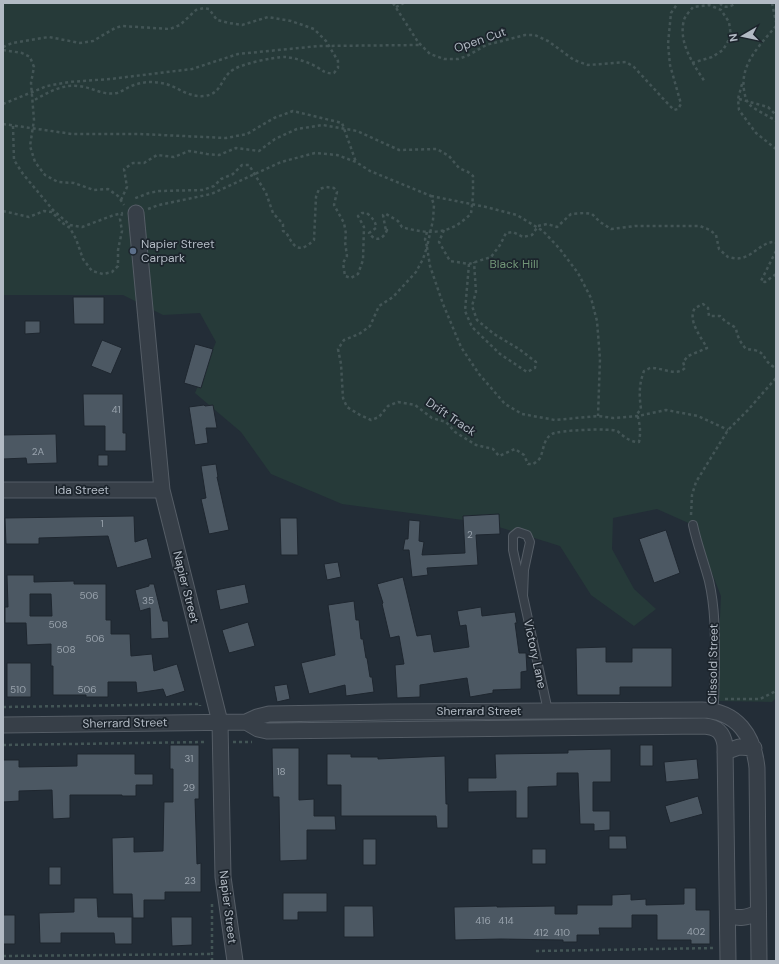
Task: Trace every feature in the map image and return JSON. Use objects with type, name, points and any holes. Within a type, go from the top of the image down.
[{"type":"street","name":"Napier Street","points":[[129,209],[162,490],[220,722],[223,877],[235,961]]},
{"type":"street","name":"Ida Street","points":[[3,490],[162,490]]},
{"type":"street","name":"Sherrard Street","points":[[3,725],[246,722],[269,714],[689,710],[713,705]]},
{"type":"street","points":[[713,705],[712,727],[718,729],[722,735],[725,752],[728,961]]},
{"type":"street","name":"Clissold Street","points":[[713,705],[735,722],[747,734],[754,748],[757,768],[759,961]]},
{"type":"street","points":[[689,710],[689,726]]},
{"type":"street","name":"Sherrard Street","points":[[246,722],[258,729],[267,731],[689,726],[712,727]]},
{"type":"street","points":[[725,752],[739,747],[754,748]]},
{"type":"street","points":[[728,915],[735,918],[743,918],[758,913]]},
{"type":"lane","name":"Clissold Street","points":[[693,525],[696,543],[708,581],[713,604],[715,646],[713,705]]},
{"type":"lane","name":"Victory Lane","points":[[523,596],[524,570],[530,542],[527,535],[518,532],[513,536],[513,550],[523,596],[548,711]]},
{"type":"path","name":"Open Cut","points":[[393,3],[421,45],[430,54],[444,59],[458,59],[467,56],[486,45],[525,35],[535,35],[548,41],[574,60],[588,65],[626,62],[634,67],[674,110],[678,109],[680,104],[670,65],[668,44],[671,13],[678,3]]},
{"type":"path","points":[[396,7],[404,3]]},
{"type":"path","points":[[720,3],[721,6],[725,7],[736,3]]},
{"type":"path","points":[[772,3],[776,22]]},
{"type":"path","points":[[692,63],[712,57],[723,50],[731,36],[729,22],[721,10],[709,5],[693,7],[684,19],[683,37],[692,63],[705,82]]},
{"type":"path","points":[[3,47],[12,43],[50,37],[80,43],[94,41],[115,28],[122,26],[170,29],[180,25],[196,10],[204,8],[209,9],[217,20],[229,23],[242,25],[268,17],[291,21],[314,29],[326,41],[338,61],[338,68],[334,73],[328,74],[300,60],[285,57],[240,66],[230,72],[214,93],[204,96],[192,95],[163,83],[150,81],[134,85],[117,93],[103,93],[78,86],[64,87],[43,95],[33,101]]},
{"type":"path","points":[[776,26],[756,50],[747,66],[738,99],[739,110],[756,133],[776,149]]},
{"type":"path","points":[[3,104],[47,86],[69,82],[110,79],[192,69],[238,54],[329,46],[421,45]]},
{"type":"path","points":[[3,50],[22,53],[30,57],[34,67],[31,82],[34,120],[30,146],[35,162],[45,175],[58,182],[74,184],[94,190],[108,189],[118,196],[124,205],[129,209]]},
{"type":"path","points":[[743,82],[748,102],[754,108],[776,121]]},
{"type":"path","points":[[738,99],[768,107],[776,115]]},
{"type":"path","points":[[3,124],[72,134],[140,134],[226,138],[247,134],[274,118],[293,111],[342,123],[356,162]]},
{"type":"path","points":[[3,210],[29,217],[44,211],[52,212],[61,222],[70,228],[76,239],[83,259],[92,270],[103,274],[112,272],[118,266],[118,250],[122,230],[120,219],[137,197],[154,192],[203,190],[214,186],[221,179],[233,174],[242,165],[249,165],[266,193],[273,213],[283,224],[283,231],[286,232],[293,245],[298,248],[309,244],[314,240],[316,197],[319,189],[326,187],[334,188],[337,192],[334,205],[344,223],[346,234],[345,242],[347,256],[344,263],[345,276],[351,278],[358,274],[363,260],[364,227],[358,216],[362,213],[367,213],[376,223],[376,228],[368,233],[377,239],[380,239],[385,235],[387,230],[383,215],[386,214],[398,221],[402,228],[426,232],[444,230],[455,226],[471,214],[473,176],[459,168],[449,156],[437,149],[399,150],[357,131],[323,125],[297,129],[274,139],[259,151],[236,148],[219,155],[189,151],[174,157],[157,155],[144,163],[133,163],[124,169],[127,187],[121,200]]},
{"type":"path","points":[[13,126],[14,160],[23,174],[53,210],[70,225],[82,228],[129,209],[159,205],[212,194],[281,162],[315,153],[337,155],[356,162],[370,171],[431,196],[517,215],[543,231],[560,248],[578,273],[591,298],[596,321],[600,360],[598,416]]},
{"type":"path","points":[[431,196],[434,205],[433,220],[427,247],[430,266],[442,304],[461,347],[479,374],[505,404],[522,414],[555,420],[598,416],[613,418],[638,416],[666,410],[698,416],[728,430]]},
{"type":"path","points":[[444,230],[439,242],[450,261],[469,264],[491,257],[500,245],[506,233],[513,232],[523,237],[532,235],[538,226],[547,224],[558,227],[571,214],[585,213],[592,214],[600,222],[611,228],[635,226],[700,226],[710,230],[716,236],[719,248],[728,258],[740,258],[747,256],[770,242],[776,242],[776,244]]},
{"type":"path","name":"Drift Track","points":[[426,232],[425,239],[427,247],[416,272],[393,297],[379,306],[370,326],[359,334],[344,340],[338,348],[343,398],[347,407],[371,420],[379,417],[388,406],[398,402],[415,405],[432,418],[446,422],[455,432],[476,445],[493,449],[499,456],[515,449],[524,455],[528,464],[533,464],[539,459],[547,438],[553,433],[571,430],[609,430],[617,431],[622,436],[633,442],[639,442],[640,435],[638,414],[641,409],[639,395],[640,381],[644,371],[651,368],[674,371],[682,370],[685,368],[683,362],[688,356],[707,348],[695,326],[693,316],[693,310],[703,304],[708,308],[709,316],[720,316],[736,328],[741,344],[746,349],[756,350],[762,353],[769,365],[774,367],[776,366]]},
{"type":"path","points":[[776,251],[760,281],[765,282],[776,274]]},
{"type":"path","points":[[469,264],[465,311],[472,326],[500,354],[527,372],[535,368],[536,362],[519,349],[494,334],[477,320],[472,306],[476,292],[474,262]]},
{"type":"path","points":[[693,525],[691,508],[696,482],[728,430],[776,378]]},
{"type":"path","points":[[713,705],[760,699],[776,691]]},
{"type":"path","points":[[3,745],[210,741]]},
{"type":"path","points":[[536,951],[714,948]]},
{"type":"path","points":[[3,956],[212,954],[212,961]]},
{"type":"green space","name":"Black Hill","points":[[3,3],[776,3],[776,698],[772,702],[716,701],[721,596],[693,525],[657,509],[613,518],[612,549],[634,589],[656,609],[634,626],[591,595],[560,546],[486,523],[342,504],[271,474],[241,432],[195,393],[216,342],[200,313],[163,315],[123,295],[3,295]]},
{"type":"building","points":[[73,297],[104,297],[104,324],[74,324]]},
{"type":"building","points":[[25,321],[40,321],[40,333],[25,334]]},
{"type":"building","points":[[102,340],[122,348],[111,374],[91,366]]},
{"type":"building","points":[[195,344],[213,349],[201,388],[184,383]]},
{"type":"building","points":[[83,394],[123,394],[123,433],[126,433],[126,451],[105,451],[105,426],[84,426]]},
{"type":"building","points":[[213,405],[217,428],[206,428],[208,443],[195,445],[189,407]]},
{"type":"building","points":[[56,434],[57,463],[27,464],[26,458],[3,459],[3,435]]},
{"type":"building","points":[[98,455],[108,455],[108,466],[98,466]]},
{"type":"building","points":[[216,464],[217,477],[229,530],[209,534],[201,499],[206,498],[201,466]]},
{"type":"building","points":[[499,514],[500,534],[476,535],[478,565],[427,568],[428,575],[412,577],[409,550],[403,550],[405,539],[408,539],[409,520],[420,521],[419,541],[424,542],[422,555],[465,553],[463,516]]},
{"type":"building","points":[[134,516],[135,542],[147,538],[152,558],[117,568],[108,536],[39,538],[39,544],[6,544],[5,518]]},
{"type":"building","points":[[280,518],[297,518],[298,555],[281,555]]},
{"type":"building","points":[[666,530],[680,573],[654,583],[639,539]]},
{"type":"building","points":[[338,562],[341,577],[327,580],[324,564]]},
{"type":"building","points":[[7,575],[34,575],[34,582],[74,581],[74,584],[106,584],[106,620],[111,620],[111,634],[130,634],[131,656],[152,654],[154,671],[177,664],[185,691],[166,697],[163,689],[137,693],[136,682],[108,682],[108,697],[53,695],[51,644],[27,645],[26,623],[5,623],[5,607],[8,607]],"holes":[[[30,594],[51,594],[52,616],[30,616]]]},
{"type":"building","points":[[403,577],[417,636],[431,634],[434,652],[469,647],[466,625],[460,626],[457,611],[481,607],[482,616],[515,612],[519,653],[526,653],[527,671],[521,672],[521,689],[493,690],[493,693],[470,697],[467,678],[420,685],[420,697],[397,698],[395,665],[404,664],[399,636],[390,638],[383,603],[377,584]]},
{"type":"building","points":[[149,584],[154,584],[163,621],[168,621],[169,638],[151,639],[150,608],[140,611],[135,590],[149,586]]},
{"type":"building","points":[[245,584],[249,603],[220,610],[216,590]]},
{"type":"building","points":[[354,601],[356,620],[359,620],[361,639],[363,639],[374,692],[346,696],[345,685],[309,694],[301,663],[335,655],[328,605]]},
{"type":"building","points":[[248,622],[255,646],[229,653],[222,630]]},
{"type":"building","points":[[606,647],[606,662],[632,662],[632,648],[672,648],[672,687],[620,687],[620,695],[577,695],[576,648]]},
{"type":"building","points":[[7,663],[31,663],[31,697],[7,697]]},
{"type":"building","points":[[287,684],[290,699],[277,702],[274,686]]},
{"type":"building","points":[[170,745],[199,745],[199,799],[195,799],[197,864],[201,863],[201,892],[165,892],[165,900],[144,900],[144,918],[133,918],[132,894],[113,894],[112,838],[134,837],[134,852],[163,851],[164,802],[173,802],[173,769],[170,769]]},
{"type":"building","points":[[640,745],[653,745],[653,766],[640,766]]},
{"type":"building","points":[[272,748],[299,748],[299,800],[314,799],[314,816],[335,816],[336,830],[307,830],[307,860],[280,861],[279,797],[273,797]]},
{"type":"building","points":[[611,749],[611,782],[593,782],[593,811],[610,811],[610,830],[594,831],[594,824],[580,824],[578,773],[557,773],[557,786],[528,787],[528,818],[516,818],[516,791],[468,792],[468,778],[496,778],[495,754],[568,753],[568,750]]},
{"type":"building","points":[[77,754],[135,754],[135,774],[153,774],[153,785],[136,785],[136,796],[70,795],[70,818],[53,819],[52,790],[19,791],[19,801],[3,802],[3,760],[19,760],[19,767],[77,766]]},
{"type":"building","points":[[327,754],[351,754],[351,757],[378,757],[378,759],[445,756],[448,828],[437,828],[436,816],[341,816],[341,785],[327,785]]},
{"type":"building","points":[[697,759],[699,779],[666,782],[664,762]]},
{"type":"building","points":[[698,796],[703,814],[670,823],[665,806]]},
{"type":"building","points":[[609,836],[626,836],[627,849],[609,849]]},
{"type":"building","points":[[363,839],[376,839],[376,865],[363,865]]},
{"type":"building","points":[[532,849],[546,849],[546,864],[532,864]]},
{"type":"building","points":[[49,867],[61,867],[61,885],[49,885]]},
{"type":"building","points":[[684,888],[696,888],[696,910],[710,910],[710,944],[691,944],[691,940],[657,940],[657,915],[632,915],[632,928],[599,928],[600,935],[577,935],[577,942],[563,942],[563,940],[455,940],[454,907],[555,906],[555,914],[577,914],[577,905],[612,905],[612,895],[631,894],[631,900],[646,899],[646,905],[684,904]]},
{"type":"building","points":[[283,893],[327,893],[327,912],[298,912],[298,920],[283,920]]},
{"type":"building","points":[[74,898],[97,898],[98,917],[132,917],[132,944],[115,944],[114,933],[61,933],[61,943],[40,943],[39,913],[74,912]]},
{"type":"building","points":[[344,906],[373,906],[374,937],[344,937]]},
{"type":"building","points":[[3,915],[15,915],[15,944],[3,944]]},
{"type":"building","points":[[171,917],[192,917],[192,945],[172,946]]},
{"type":"place","name":"Napier Street Carpark","points":[[133,251]]}]
